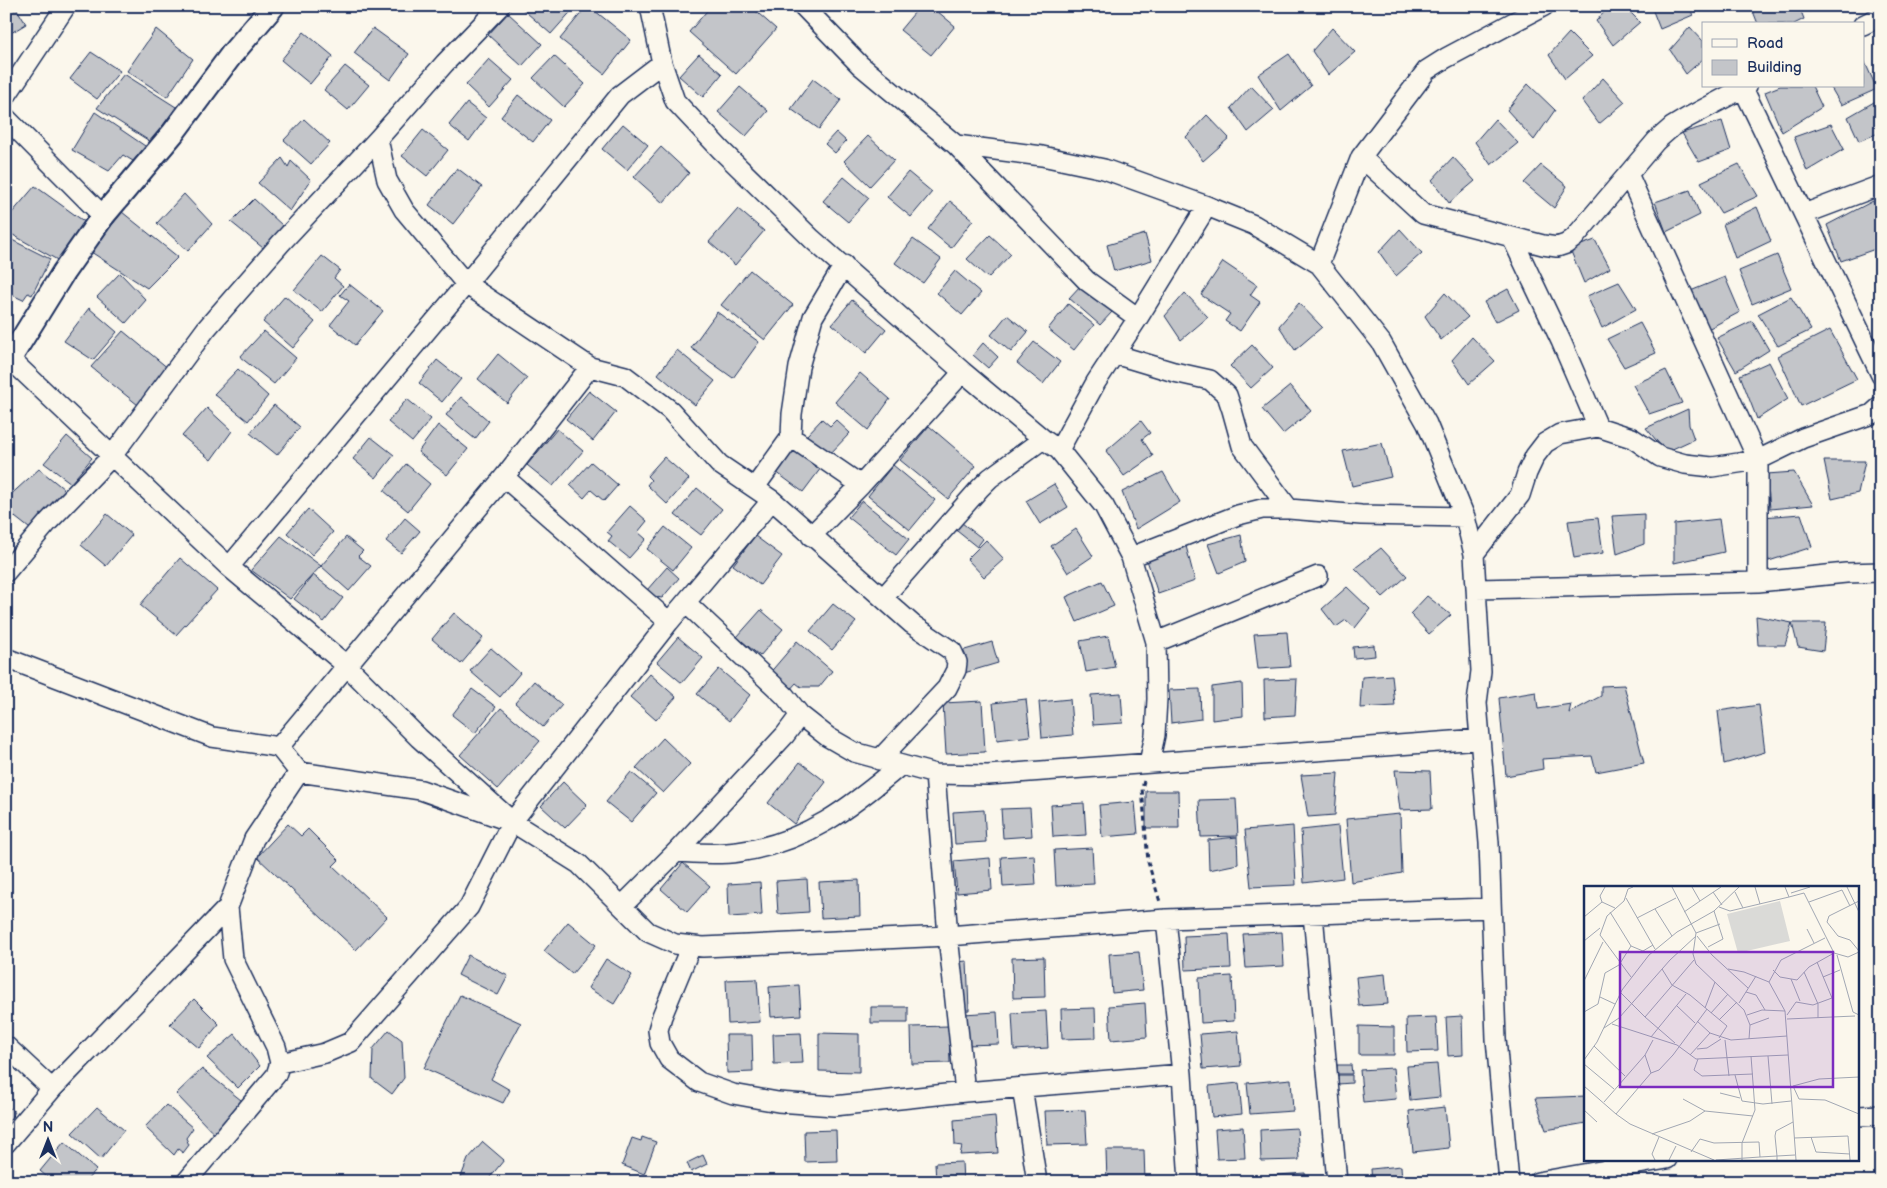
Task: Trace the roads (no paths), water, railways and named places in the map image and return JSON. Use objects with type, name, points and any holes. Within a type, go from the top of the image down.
[{"type":"street","points":[[6,96],[66,6]]},
{"type":"street","points":[[273,6],[232,54],[173,133],[103,216],[63,274],[8,362],[112,456],[229,567],[346,665],[419,738],[512,822],[579,864],[648,932],[674,944],[702,948],[948,936],[1166,919],[1490,908]]},
{"type":"street","points":[[6,572],[48,521],[112,456],[206,328],[445,63],[500,6]]},
{"type":"street","points":[[650,6],[662,63],[675,101],[721,150],[812,239],[844,265],[963,372],[1058,450],[1104,506],[1131,557],[1156,642],[1157,699],[1155,736],[1149,763]]},
{"type":"street","points":[[802,6],[814,14],[860,65],[956,145],[1086,281],[1138,318]]},
{"type":"street","points":[[1319,264],[1361,157],[1427,70],[1544,6]]},
{"type":"street","points":[[1864,25],[1881,16]]},
{"type":"street","points":[[229,567],[466,284],[620,95],[662,63]]},
{"type":"street","points":[[1361,157],[1423,214],[1512,238],[1558,246],[1566,244],[1574,238],[1656,141],[1672,127],[1743,88]]},
{"type":"street","points":[[1745,88],[1881,375]]},
{"type":"street","points":[[6,118],[103,216]]},
{"type":"street","points":[[378,139],[387,180],[404,210],[466,284],[590,367],[625,376],[670,410],[719,464],[772,500],[912,624],[952,650],[957,662],[956,670],[947,688],[879,760]]},
{"type":"street","points":[[956,145],[1042,156],[1104,169],[1206,206],[1254,226],[1319,264],[1381,342],[1427,424],[1465,517],[1474,554],[1481,671],[1477,703],[1489,843],[1496,1039],[1509,1182]]},
{"type":"street","points":[[1628,174],[1758,460],[1758,582]]},
{"type":"street","points":[[1804,214],[1881,185]]},
{"type":"street","points":[[1058,450],[1096,382],[1138,318],[1206,206]]},
{"type":"street","points":[[1512,238],[1561,341],[1598,427]]},
{"type":"street","points":[[755,487],[791,437],[792,414],[799,367],[813,317],[844,265]]},
{"type":"street","points":[[1114,354],[1174,372],[1210,380],[1227,395],[1242,446],[1289,509]]},
{"type":"street","points":[[279,747],[504,477],[590,367]]},
{"type":"street","points":[[811,536],[861,485],[963,372]]},
{"type":"street","points":[[1474,554],[1520,495],[1527,472],[1545,443],[1560,434],[1598,427],[1632,438],[1660,457],[1685,464],[1712,467],[1758,460],[1803,438],[1872,414],[1881,406]]},
{"type":"street","points":[[791,437],[861,485]]},
{"type":"street","points":[[883,598],[957,512],[985,483],[1043,439]]},
{"type":"street","points":[[504,477],[670,622]]},
{"type":"street","points":[[280,1063],[325,1053],[351,1042],[469,907],[512,822],[670,622],[772,500]]},
{"type":"street","points":[[1131,557],[1238,515],[1262,509],[1289,509],[1361,515],[1465,517]]},
{"type":"street","points":[[1476,589],[1758,582],[1846,573],[1881,572]]},
{"type":"street","points":[[1156,642],[1318,576]]},
{"type":"street","points":[[686,603],[785,696],[800,715],[834,741],[854,752],[935,774],[988,775],[1480,739]]},
{"type":"street","points":[[6,658],[212,737],[279,747],[299,772],[421,790],[512,822]]},
{"type":"street","points":[[622,906],[676,852],[785,736],[800,715]]},
{"type":"street","points":[[676,852],[736,853],[771,846],[813,830],[860,800],[901,765]]},
{"type":"street","points":[[6,1143],[52,1089],[228,907],[254,838],[299,772]]},
{"type":"street","points":[[935,774],[948,936],[965,1092]]},
{"type":"street","points":[[186,1182],[276,1074],[280,1063],[276,1047],[233,959],[228,907]]},
{"type":"street","points":[[1313,914],[1337,1182]]},
{"type":"street","points":[[1166,919],[1182,1074],[1189,1182]]},
{"type":"street","points":[[691,946],[662,1016],[658,1030],[660,1043],[669,1059],[699,1082],[733,1094],[778,1102],[834,1106],[965,1092],[1182,1074]]},
{"type":"street","points":[[6,1046],[52,1089]]},
{"type":"street","points":[[1022,1087],[1037,1182]]},
{"type":"street","points":[[1860,1116],[1881,1115]]},
{"type":"street","points":[[1538,1182],[1661,1160]]}]
